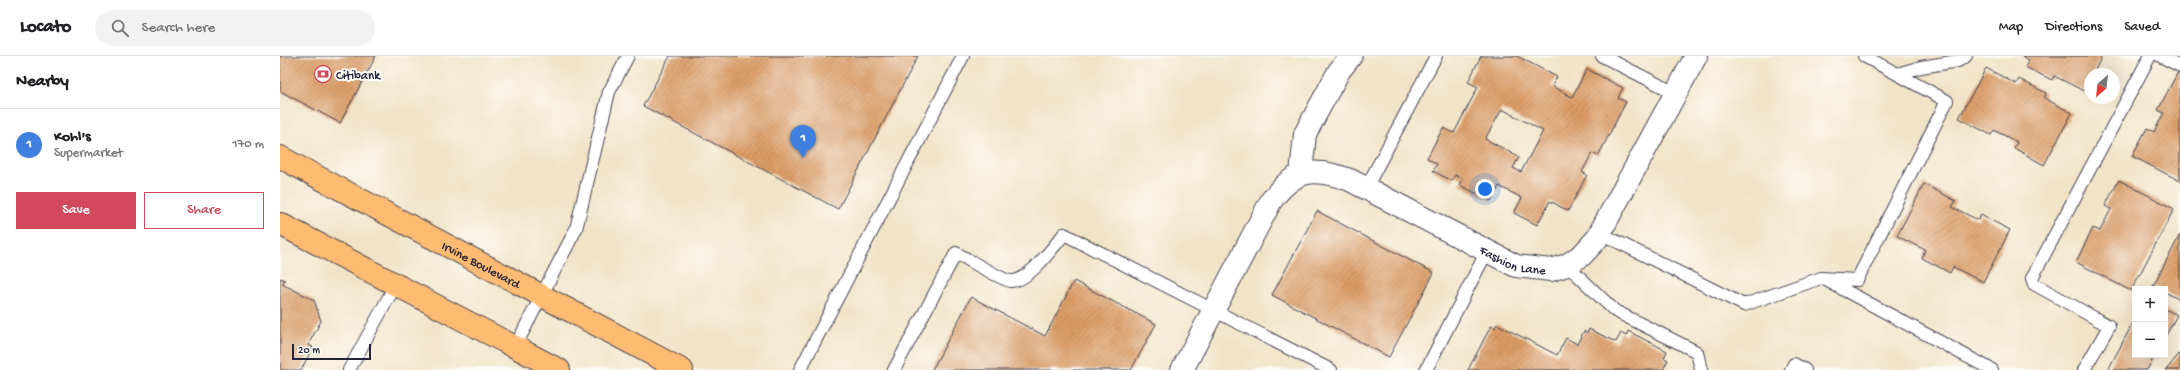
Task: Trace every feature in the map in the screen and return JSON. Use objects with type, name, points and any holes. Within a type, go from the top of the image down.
[{"type":"main road","name":"Irvine Boulevard","points":[[280,157],[682,370]]},
{"type":"main road","points":[[280,224],[559,370]]},
{"type":"street","name":"Fashion Lane","points":[[1301,174],[1329,172],[1366,188],[1516,266],[1551,270],[1582,255],[1596,240],[1696,56]]},
{"type":"street","points":[[1182,370],[1271,201],[1281,188],[1301,174],[1305,134],[1345,61]]},
{"type":"lane","points":[[515,347],[576,229],[609,92],[628,56]]},
{"type":"lane","points":[[800,370],[964,56]]},
{"type":"lane","points":[[1366,188],[1436,56]]},
{"type":"lane","points":[[1602,56],[1675,94]]},
{"type":"lane","points":[[1600,233],[1744,305],[1821,278],[1857,280],[1947,101],[1864,56]]},
{"type":"lane","points":[[1897,74],[1921,67],[1958,61],[1966,56]]},
{"type":"lane","points":[[2084,370],[2109,326],[2034,284],[2032,278],[2150,56]]},
{"type":"lane","points":[[2160,56],[2180,66]]},
{"type":"lane","points":[[894,370],[956,253],[1010,281],[1020,280],[1029,274],[1064,234],[1331,370]]},
{"type":"lane","points":[[1426,370],[1487,252]]},
{"type":"lane","points":[[1566,264],[1614,311],[1697,352],[1701,370]]},
{"type":"lane","points":[[1821,278],[1992,370]]},
{"type":"lane","points":[[350,370],[396,284]]},
{"type":"lane","points":[[1791,370],[1794,364],[1805,370]]},
{"type":"building","name":"Citibank","points":[[280,56],[376,56],[340,123],[280,91]]},
{"type":"building","points":[[670,56],[918,56],[838,209],[643,106]]},
{"type":"building","points":[[1481,56],[1517,56],[1557,77],[1552,86],[1572,97],[1587,69],[1623,88],[1618,98],[1626,102],[1598,156],[1592,153],[1582,172],[1587,175],[1568,211],[1550,201],[1537,225],[1514,213],[1522,198],[1499,186],[1491,201],[1460,185],[1463,179],[1455,175],[1452,181],[1433,171],[1437,164],[1427,158],[1443,128],[1454,133],[1478,87],[1468,82]],"holes":[[[1502,109],[1543,131],[1521,172],[1513,168],[1519,157],[1485,139]]]},
{"type":"building","points":[[2022,56],[2102,56],[2096,68],[2084,68],[2084,91],[2054,76],[2052,80],[2025,67],[2029,60]]},
{"type":"building","points":[[1986,68],[2016,84],[2019,79],[2046,93],[2044,98],[2072,113],[2044,165],[2014,148],[2017,142],[1994,130],[1991,135],[1959,118]]},
{"type":"building","points":[[2179,70],[2180,181],[2132,156],[2147,128],[2154,132],[2164,113],[2158,110]]},
{"type":"building","points":[[2119,180],[2174,209],[2134,286],[2132,286],[2131,291],[2076,262],[2093,228],[2100,231],[2111,209],[2105,206]]},
{"type":"building","points":[[1924,184],[1956,201],[1952,207],[1978,220],[1981,215],[2010,230],[1983,282],[1953,267],[1950,273],[1922,258],[1925,250],[1897,236]]},
{"type":"building","points":[[1317,211],[1434,273],[1389,357],[1272,295]]},
{"type":"building","points":[[2180,235],[2180,300],[2168,294],[2168,286],[2153,286]]},
{"type":"building","points":[[280,278],[285,280],[282,284],[314,300],[321,321],[308,345],[313,347],[301,370],[280,370]]},
{"type":"building","points":[[1074,281],[1156,324],[1131,370],[932,370],[971,297],[1045,336]]},
{"type":"building","points":[[2168,310],[2177,315],[2168,332]]},
{"type":"building","points":[[1497,324],[1557,355],[1566,338],[1577,344],[1584,331],[1587,333],[1589,329],[1616,342],[1621,333],[1626,336],[1628,331],[1667,351],[1664,358],[1668,360],[1663,370],[1468,370],[1491,326],[1495,328]]},
{"type":"building","points":[[2132,325],[2132,358],[2153,358],[2147,370],[2108,370]]},
{"type":"building","points":[[2180,353],[2180,370],[2166,370]]},
{"type":"place","name":"Citibank","points":[[323,74]]},
{"type":"place","name":"Kohl's","points":[[803,158]]}]
